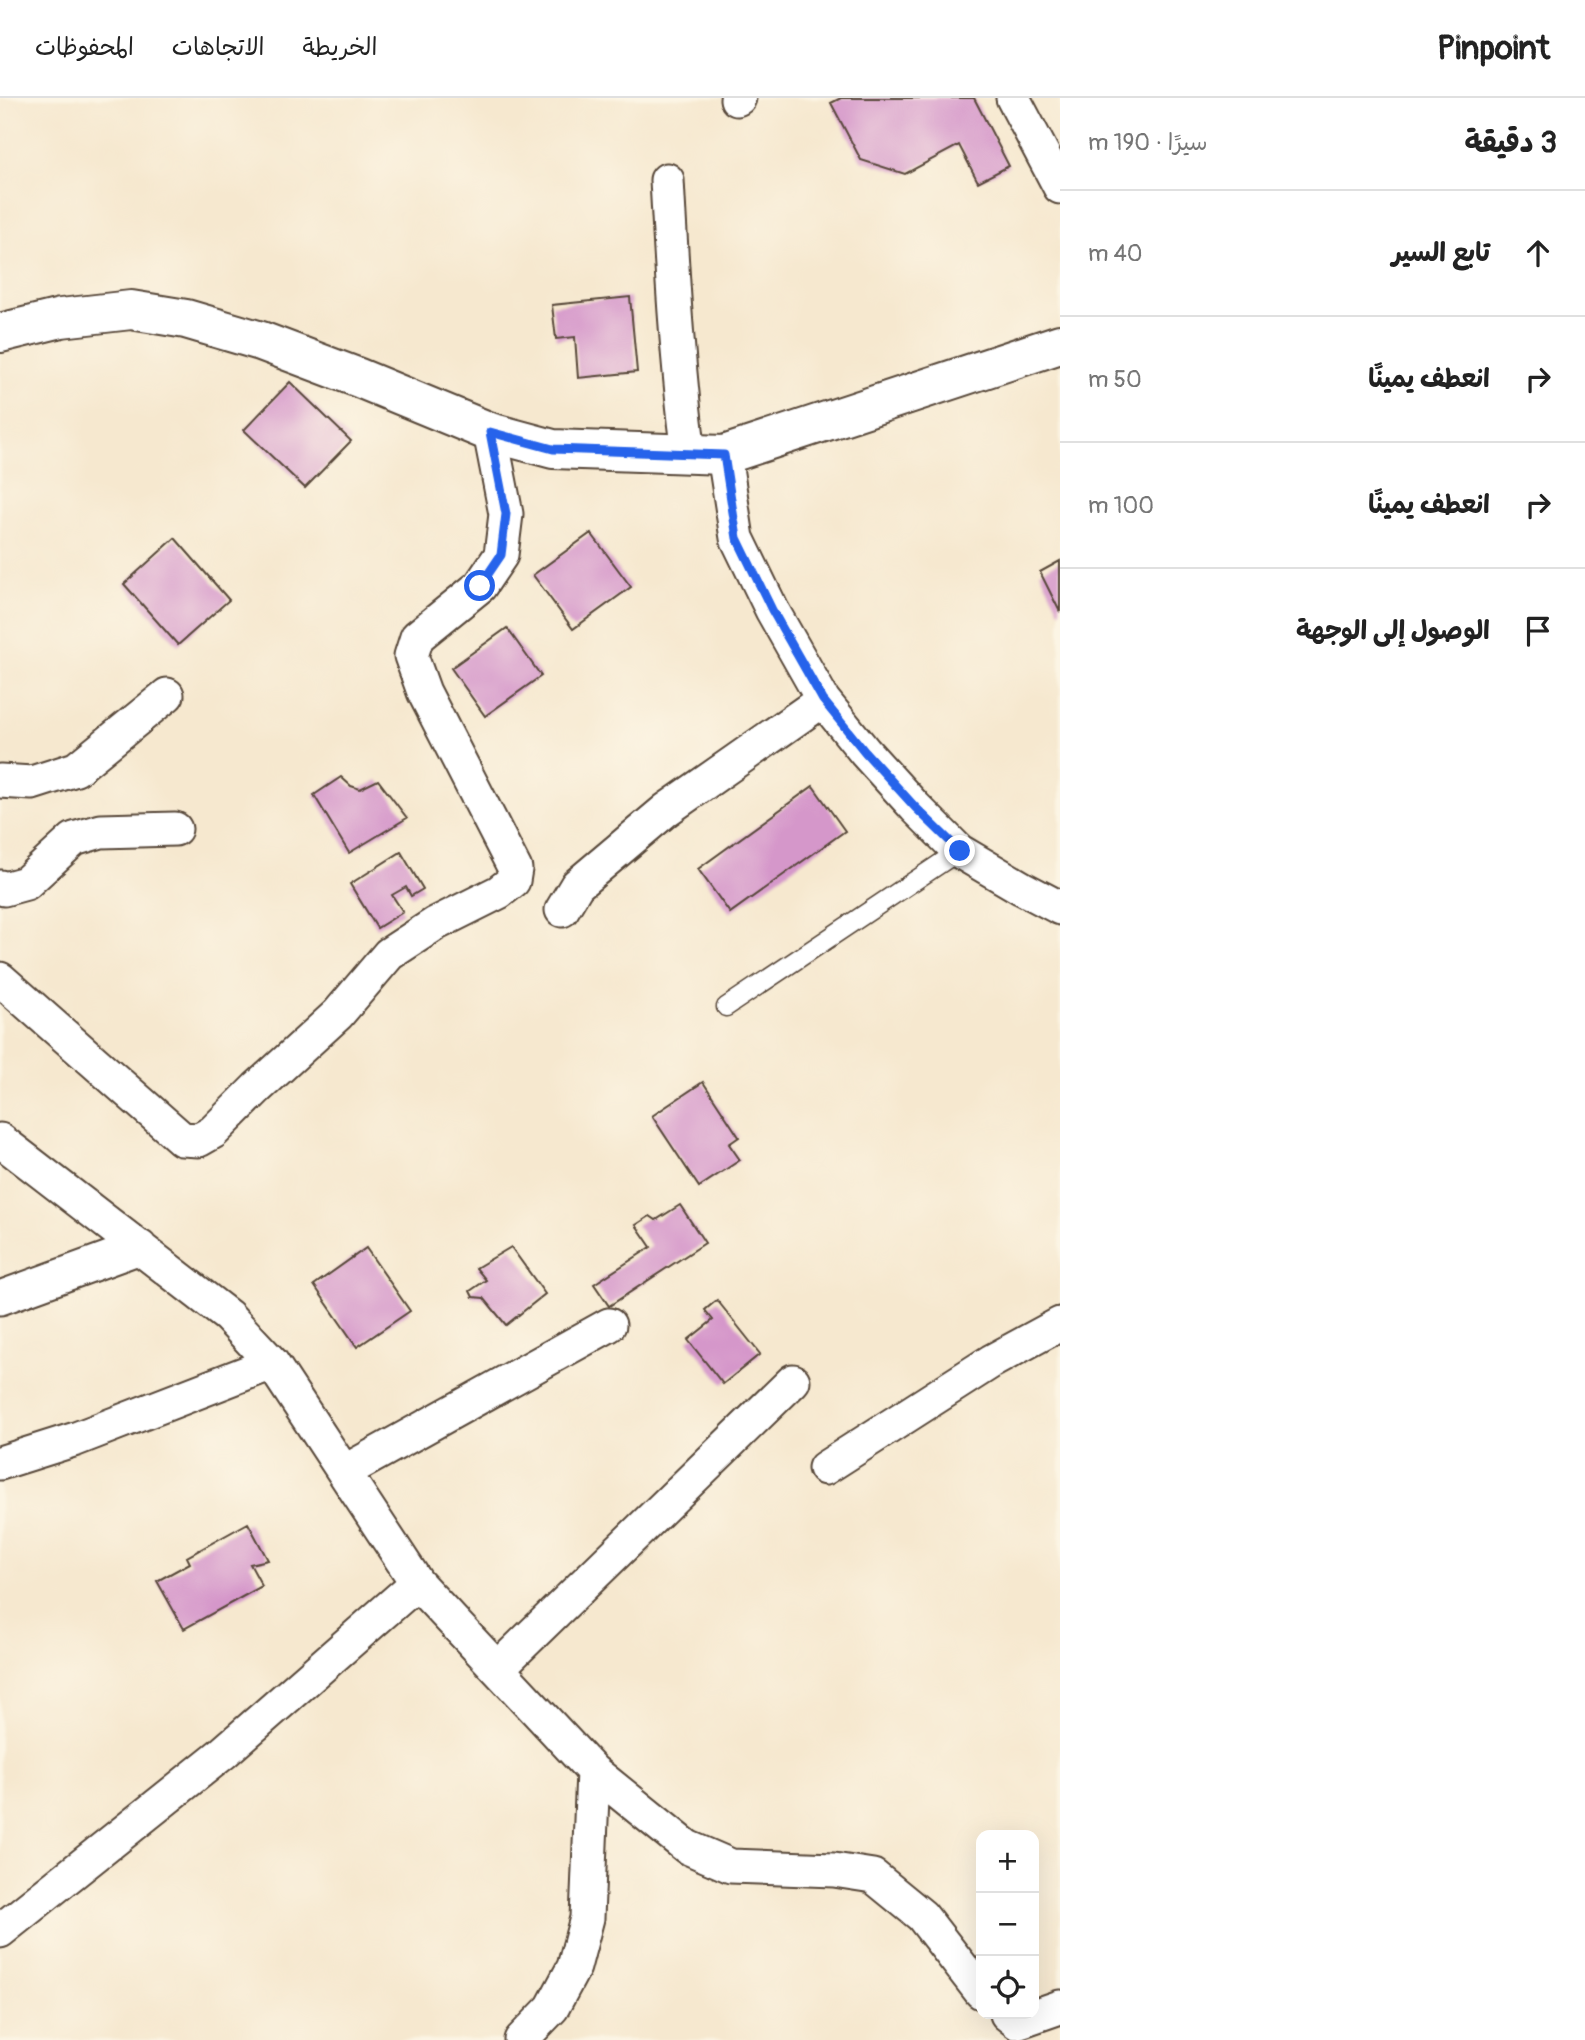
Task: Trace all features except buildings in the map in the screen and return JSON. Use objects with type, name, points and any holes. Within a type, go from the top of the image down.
[{"type":"street","points":[[1013,98],[1060,187]]},
{"type":"street","points":[[667,180],[682,406],[706,454],[737,538],[772,610],[823,700],[915,807],[960,851],[1060,908]]},
{"type":"street","points":[[0,332],[61,318],[131,310],[186,319],[274,345],[490,432],[553,449],[706,454],[1060,344]]},
{"type":"street","points":[[0,979],[182,1139],[199,1140],[213,1132],[338,1014],[389,954],[435,924],[499,892],[513,881],[515,869],[424,692],[411,656],[417,637],[480,586],[501,555],[506,514],[490,432]]},
{"type":"street","points":[[0,782],[32,783],[76,769],[167,695]]},
{"type":"street","points":[[562,910],[578,885],[666,810],[823,700]]},
{"type":"street","points":[[0,887],[4,890],[26,883],[74,839],[101,831],[175,829]]},
{"type":"street","points":[[0,1140],[228,1316],[272,1363],[417,1583],[593,1770],[687,1847],[731,1866],[834,1870],[873,1876],[922,1916],[976,1986]]},
{"type":"street","points":[[0,1298],[139,1247]]},
{"type":"street","points":[[825,1468],[992,1361],[1060,1324]]},
{"type":"street","points":[[344,1472],[609,1325]]},
{"type":"street","points":[[0,1464],[76,1439],[272,1363]]},
{"type":"street","points":[[498,1668],[793,1381]]},
{"type":"street","points":[[0,1931],[223,1753],[417,1583]]},
{"type":"street","points":[[521,2040],[552,2008],[574,1967],[587,1918],[593,1770]]},
{"type":"street","points":[[1022,2025],[1060,2007]]},
{"type":"lane","points":[[726,1007],[960,851]]},
{"type":"route","points":[[480,586],[501,555],[506,514],[490,432],[553,449],[724,455],[737,538],[772,610],[823,700],[865,752],[960,851]]}]
